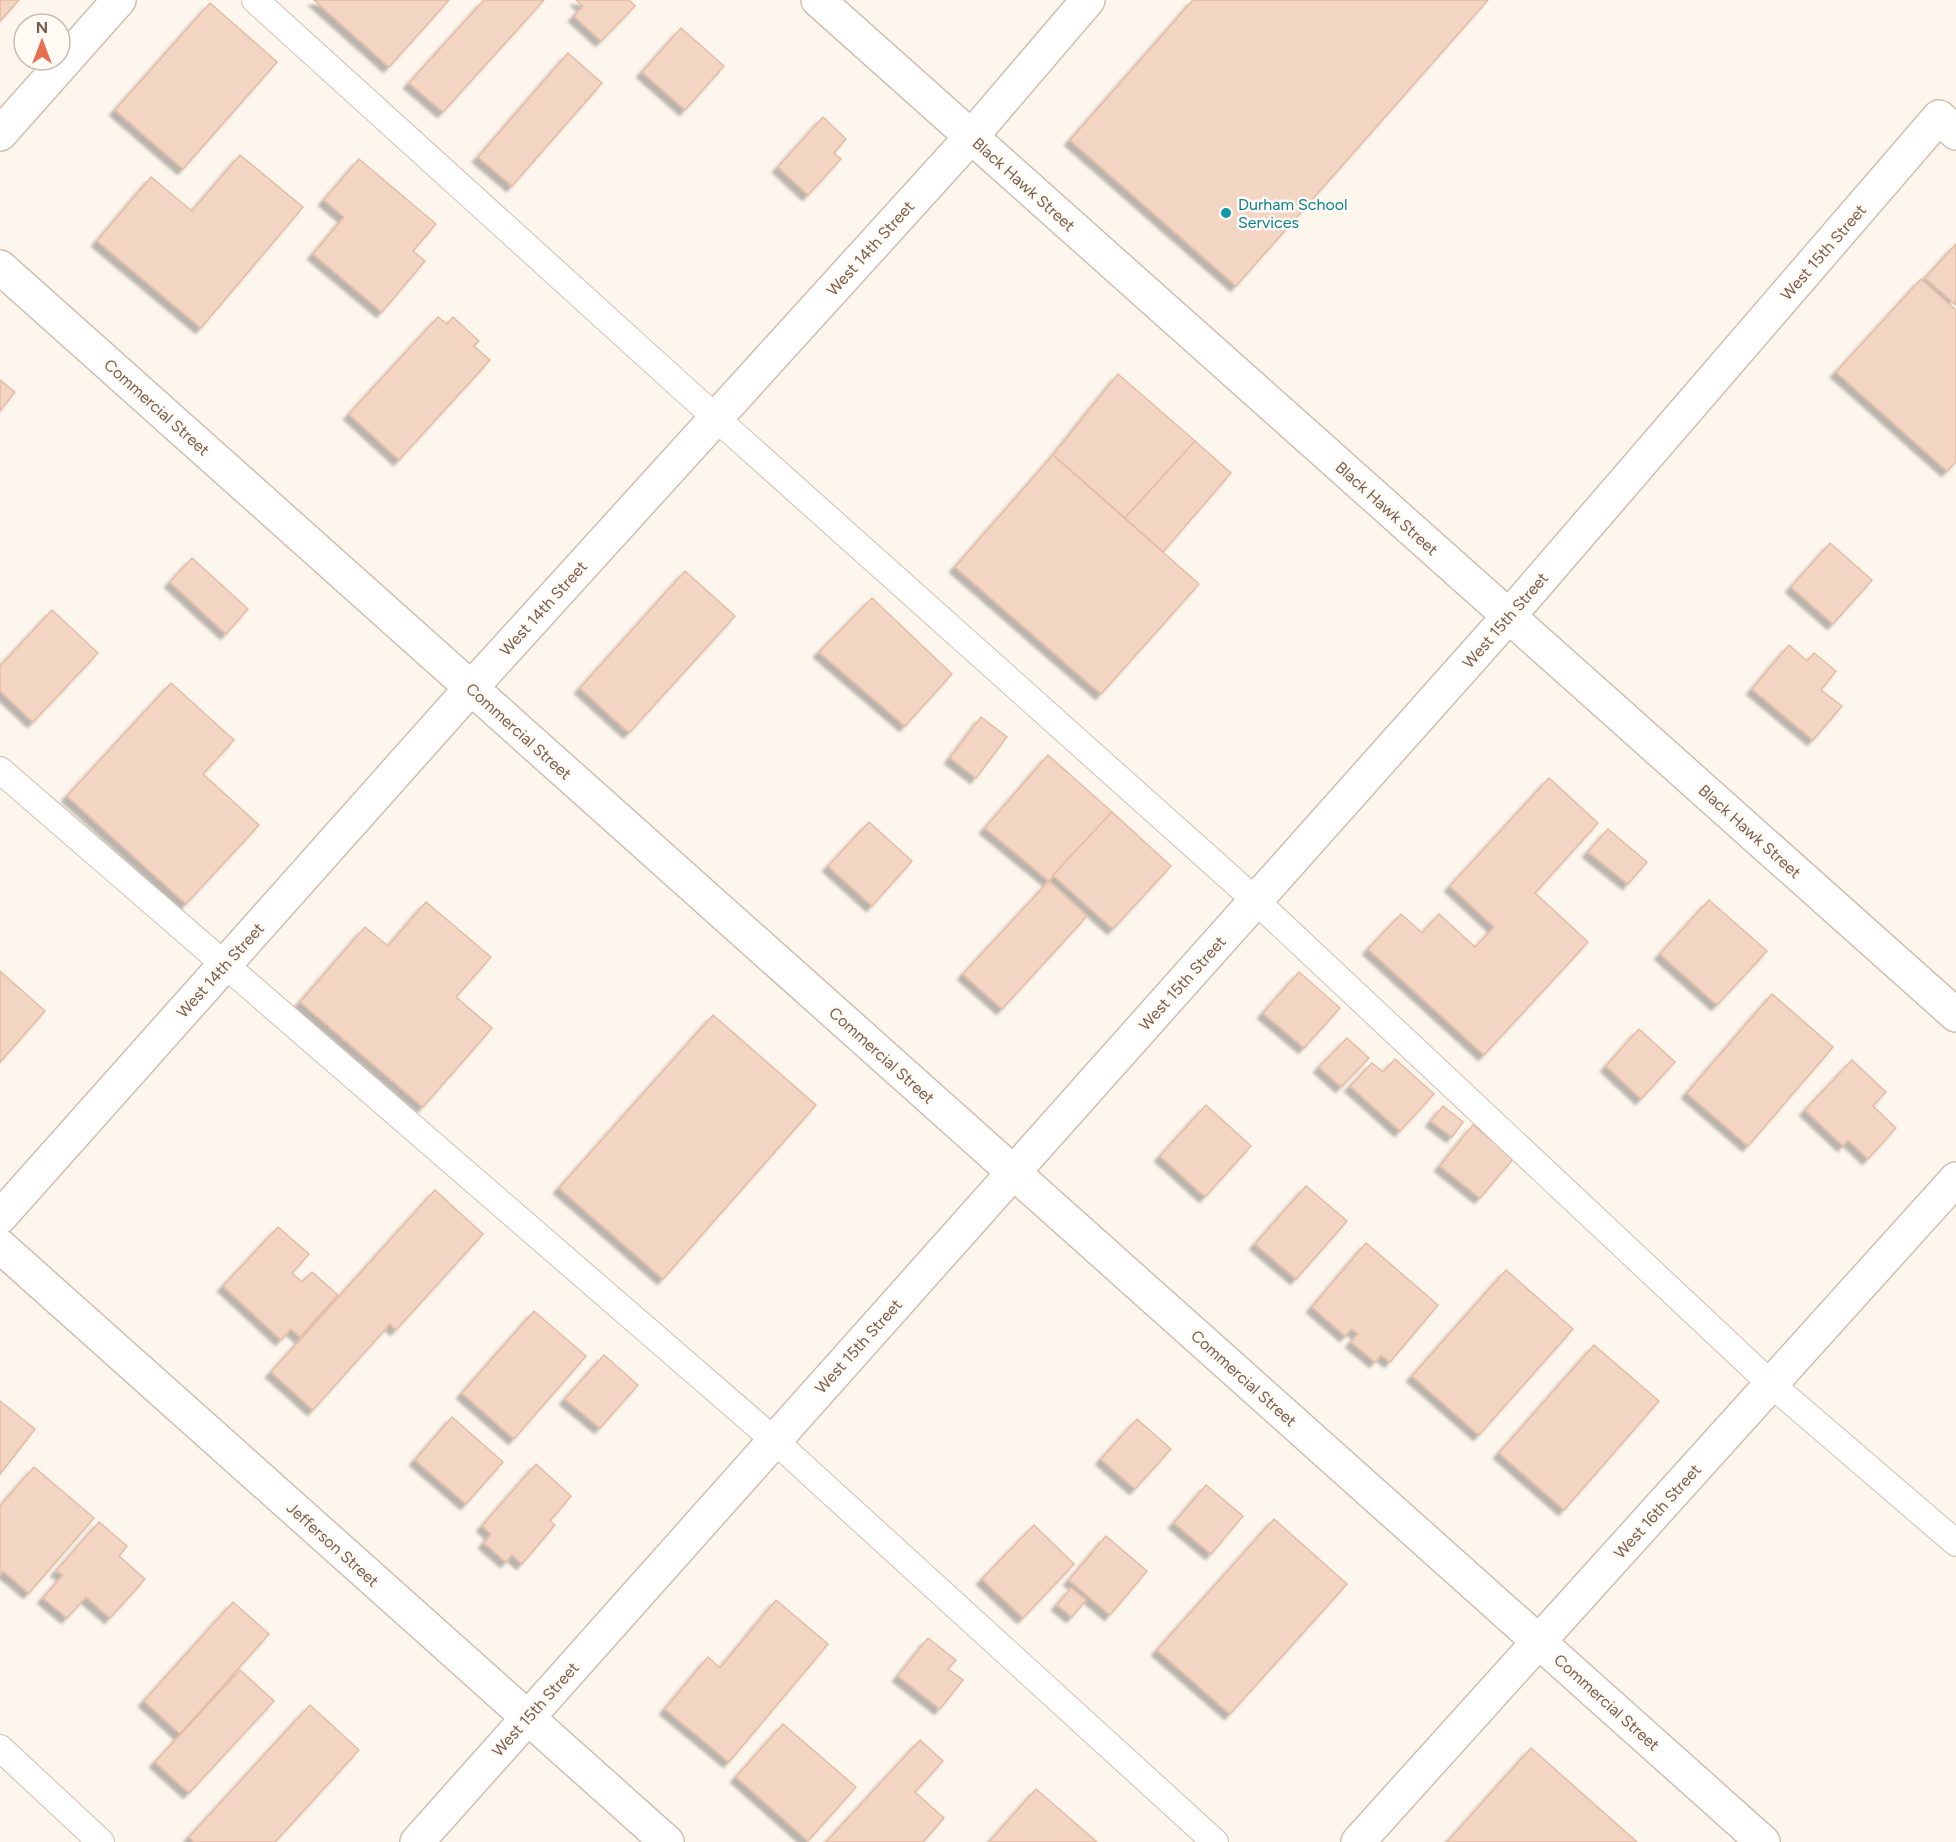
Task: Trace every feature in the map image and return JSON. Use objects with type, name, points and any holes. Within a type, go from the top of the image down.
[{"type":"street","points":[[0,134],[119,0]]},
{"type":"street","name":"Black Hawk Street","points":[[818,0],[1956,1015]]},
{"type":"street","name":"West 14th Street","points":[[0,1217],[471,688],[971,137],[1088,0]]},
{"type":"street","name":"West 15th Street","points":[[417,1842],[1947,125]]},
{"type":"street","name":"Commercial Street","points":[[0,267],[1763,1842]]},
{"type":"street","name":"West 16th Street","points":[[1358,1842],[1956,1179]]},
{"type":"street","name":"Jefferson Street","points":[[0,1246],[667,1842]]},
{"type":"lane","points":[[255,0],[716,418],[1255,900],[1771,1384],[1956,1543]]},
{"type":"lane","points":[[0,770],[774,1440],[1215,1842]]},
{"type":"lane","points":[[0,1748],[101,1842]]},
{"type":"building","points":[[0,0],[19,0],[0,21]]},
{"type":"building","points":[[314,0],[449,0],[389,67]]},
{"type":"building","points":[[484,0],[544,0],[443,112],[409,83]]},
{"type":"building","points":[[576,0],[629,0],[635,6],[601,41],[574,16],[583,6]]},
{"type":"building","name":"Durham School Services","points":[[1193,0],[1488,0],[1236,286],[1070,140]]},
{"type":"building","points":[[210,3],[277,62],[183,169],[115,110]]},
{"type":"building","points":[[681,28],[724,66],[685,110],[642,72]]},
{"type":"building","points":[[568,53],[602,83],[512,186],[478,157]]},
{"type":"building","points":[[823,117],[846,139],[834,153],[841,159],[808,195],[778,167]]},
{"type":"building","points":[[240,155],[303,207],[201,328],[97,241],[151,177],[192,211]]},
{"type":"building","points":[[359,159],[436,224],[413,251],[425,261],[382,312],[313,254],[344,217],[324,200]]},
{"type":"building","points":[[1956,244],[1956,305],[1925,278]]},
{"type":"building","points":[[1921,279],[1956,310],[1956,462],[1947,471],[1836,372]]},
{"type":"building","points":[[438,317],[447,324],[453,317],[479,341],[474,346],[490,360],[399,460],[349,414]]},
{"type":"building","points":[[1118,374],[1195,441],[1125,518],[1053,455]]},
{"type":"building","points":[[0,380],[15,392],[0,411]]},
{"type":"building","points":[[1195,441],[1231,473],[1163,552],[1125,518]]},
{"type":"building","points":[[1053,455],[1199,584],[1101,694],[955,567]]},
{"type":"building","points":[[1830,543],[1872,580],[1833,624],[1791,587]]},
{"type":"building","points":[[192,558],[248,609],[226,634],[170,582]]},
{"type":"building","points":[[685,571],[735,616],[629,733],[580,688]]},
{"type":"building","points":[[872,598],[952,674],[905,726],[819,652]]},
{"type":"building","points":[[52,610],[98,653],[33,722],[0,691],[0,666]]},
{"type":"building","points":[[1789,645],[1807,661],[1814,653],[1836,671],[1821,690],[1842,706],[1813,740],[1752,689]]},
{"type":"building","points":[[171,683],[234,740],[203,774],[259,825],[186,904],[67,796]]},
{"type":"building","points":[[981,717],[1007,737],[976,778],[950,758]]},
{"type":"building","points":[[1048,755],[1112,812],[1049,881],[985,828]]},
{"type":"building","points":[[1549,778],[1598,823],[1535,893],[1588,942],[1484,1055],[1368,949],[1401,914],[1422,933],[1439,914],[1475,947],[1494,927],[1450,886]]},
{"type":"building","points":[[1112,812],[1171,866],[1113,929],[1053,875]]},
{"type":"building","points":[[869,822],[912,861],[872,906],[828,866]]},
{"type":"building","points":[[1608,829],[1647,862],[1628,884],[1588,852]]},
{"type":"building","points":[[1049,881],[1087,916],[1002,1009],[963,974]]},
{"type":"building","points":[[1709,900],[1767,951],[1717,1005],[1660,954]]},
{"type":"building","points":[[426,902],[491,957],[456,997],[492,1028],[423,1107],[300,1002],[365,927],[388,946]]},
{"type":"building","points":[[0,971],[45,1011],[0,1062]]},
{"type":"building","points":[[1299,972],[1340,1008],[1304,1048],[1263,1013]]},
{"type":"building","points":[[1772,994],[1833,1047],[1748,1146],[1687,1093]]},
{"type":"building","points":[[713,1015],[816,1105],[663,1279],[559,1188]]},
{"type":"building","points":[[1639,1029],[1675,1062],[1641,1099],[1606,1066]]},
{"type":"building","points":[[1347,1038],[1369,1058],[1341,1087],[1319,1067]]},
{"type":"building","points":[[1395,1059],[1434,1094],[1400,1131],[1350,1086],[1372,1063],[1383,1072]]},
{"type":"building","points":[[1852,1060],[1886,1092],[1873,1106],[1896,1128],[1868,1159],[1848,1140],[1843,1146],[1805,1110]]},
{"type":"building","points":[[1206,1105],[1251,1146],[1205,1197],[1160,1156]]},
{"type":"building","points":[[1443,1106],[1463,1122],[1452,1137],[1431,1121]]},
{"type":"building","points":[[1473,1125],[1514,1158],[1480,1198],[1440,1166]]},
{"type":"building","points":[[1306,1186],[1347,1221],[1296,1279],[1255,1244]]},
{"type":"building","points":[[435,1190],[483,1234],[396,1330],[390,1324],[313,1410],[271,1372]]},
{"type":"building","points":[[278,1227],[309,1254],[292,1273],[302,1282],[312,1272],[338,1295],[300,1337],[291,1329],[281,1340],[223,1286]]},
{"type":"building","points":[[1366,1243],[1438,1305],[1390,1362],[1381,1355],[1375,1362],[1351,1342],[1358,1334],[1352,1329],[1345,1336],[1312,1307]]},
{"type":"building","points":[[1506,1270],[1573,1329],[1479,1435],[1412,1376]]},
{"type":"building","points":[[534,1311],[586,1356],[514,1439],[462,1393]]},
{"type":"building","points":[[1594,1345],[1659,1401],[1564,1510],[1499,1453]]},
{"type":"building","points":[[604,1355],[638,1385],[600,1428],[565,1399]]},
{"type":"building","points":[[0,1401],[35,1429],[0,1474]]},
{"type":"building","points":[[452,1417],[503,1462],[466,1504],[415,1460]]},
{"type":"building","points":[[1137,1419],[1171,1449],[1135,1489],[1101,1459]]},
{"type":"building","points":[[536,1464],[571,1496],[550,1521],[555,1525],[522,1564],[512,1555],[506,1562],[484,1543],[491,1534],[482,1526]]},
{"type":"building","points":[[34,1467],[94,1518],[29,1593],[3,1571],[0,1575],[0,1506]]},
{"type":"building","points":[[1206,1485],[1243,1516],[1211,1554],[1174,1523]]},
{"type":"building","points":[[1274,1519],[1347,1584],[1230,1714],[1157,1650]]},
{"type":"building","points":[[99,1522],[127,1546],[119,1556],[145,1579],[110,1618],[86,1597],[67,1618],[43,1598],[63,1575],[56,1571]]},
{"type":"building","points":[[1034,1525],[1074,1564],[1023,1618],[982,1579]]},
{"type":"building","points":[[1106,1536],[1147,1571],[1110,1615],[1069,1580]]},
{"type":"building","points":[[1071,1588],[1086,1600],[1072,1617],[1057,1605]]},
{"type":"building","points":[[776,1600],[828,1644],[729,1762],[665,1709],[708,1657],[720,1668]]},
{"type":"building","points":[[233,1602],[269,1634],[180,1734],[144,1701]]},
{"type":"building","points":[[928,1638],[956,1660],[948,1669],[963,1680],[940,1709],[898,1676]]},
{"type":"building","points":[[240,1670],[274,1701],[189,1793],[155,1762]]},
{"type":"building","points":[[310,1705],[359,1750],[275,1842],[194,1842],[189,1837]]},
{"type":"building","points":[[783,1724],[856,1787],[808,1841],[736,1777]]},
{"type":"building","points":[[920,1740],[943,1761],[915,1792],[944,1818],[923,1842],[826,1842]]},
{"type":"building","points":[[1531,1748],[1637,1842],[1447,1842]]},
{"type":"building","points":[[1036,1789],[1097,1842],[989,1842]]},
{"type":"place","name":"Durham School Services","points":[[1226,213]]}]
